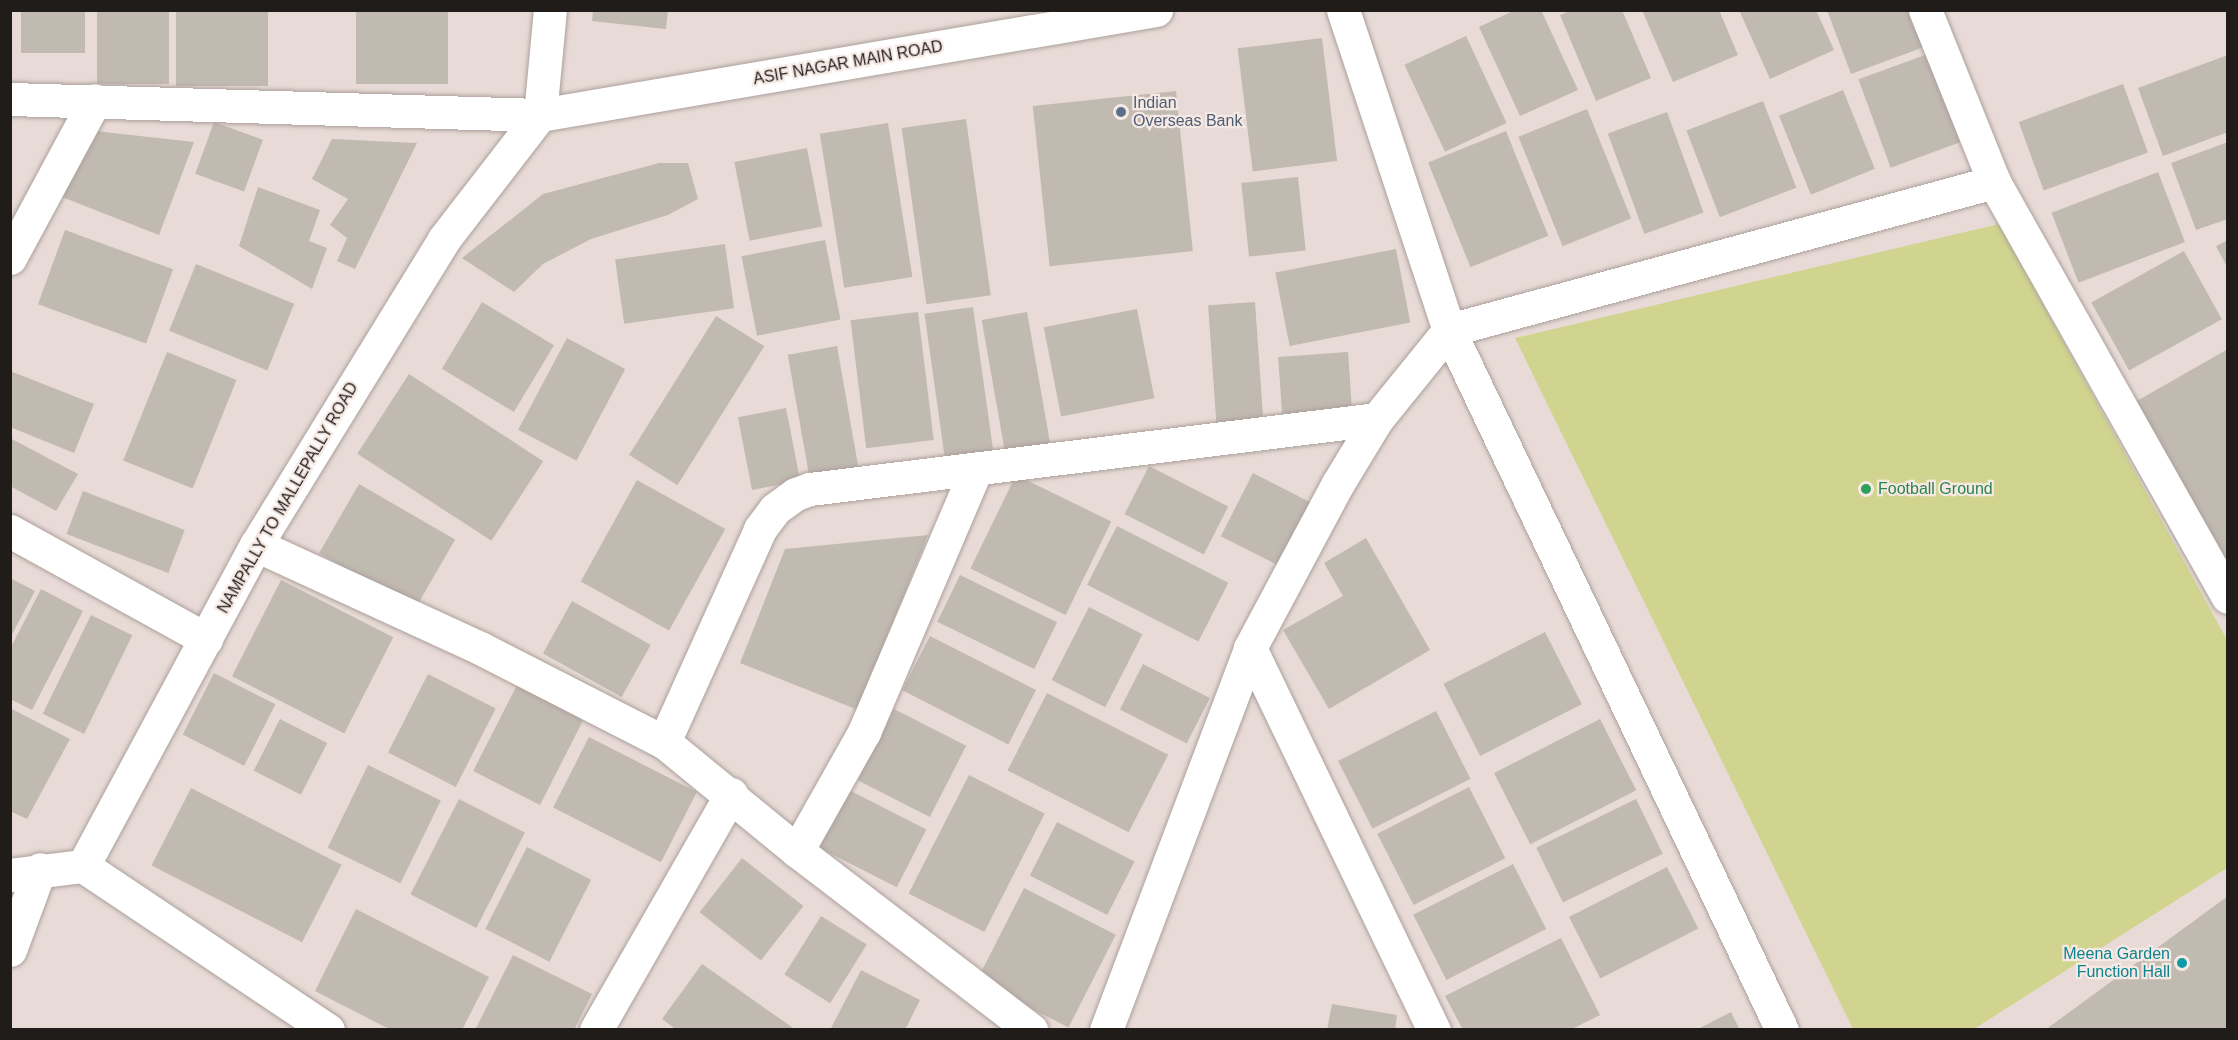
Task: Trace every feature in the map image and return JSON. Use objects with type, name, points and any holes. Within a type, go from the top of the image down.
[{"type":"street","points":[[540,116],[550,10]]},
{"type":"street","name":"ASIF NAGAR MAIN ROAD","points":[[10,99],[540,116],[1156,10]]},
{"type":"street","points":[[1343,10],[1449,330],[1782,1029]]},
{"type":"street","points":[[1925,10],[1994,182],[2228,597]]},
{"type":"street","points":[[10,258],[95,100]]},
{"type":"street","name":"NAMPALLY TO MALLEPALLY ROAD","points":[[83,866],[256,545],[444,239],[540,116]]},
{"type":"street","points":[[1106,1029],[1250,648],[1337,484],[1377,419],[1449,330],[1994,182]]},
{"type":"street","points":[[664,742],[760,529],[775,509],[810,489],[975,472],[1377,419]]},
{"type":"street","points":[[797,850],[864,732],[975,472]]},
{"type":"street","points":[[10,531],[206,639]]},
{"type":"street","points":[[256,545],[482,649],[664,742],[731,794],[797,850],[1031,1029]]},
{"type":"street","points":[[1250,648],[1434,1029]]},
{"type":"street","points":[[596,1029],[731,794]]},
{"type":"street","points":[[10,950],[25,872],[83,866],[311,1024]]},
{"type":"green space","name":"Football Ground","points":[[1999,224],[2227,640],[2227,868],[1974,1029],[1853,1029],[1515,338]]},
{"type":"building","points":[[21,10],[85,10],[85,53],[21,53]]},
{"type":"building","points":[[97,10],[169,10],[169,84],[97,84]]},
{"type":"building","points":[[176,10],[268,10],[268,86],[176,86]]},
{"type":"building","points":[[356,10],[448,10],[448,84],[356,84]]},
{"type":"building","points":[[593,10],[668,10],[666,29],[592,21]]},
{"type":"building","points":[[1515,10],[1541,10],[1578,90],[1520,116],[1479,27]]},
{"type":"building","points":[[1572,10],[1622,10],[1651,78],[1596,101],[1560,15]]},
{"type":"building","points":[[1642,10],[1719,10],[1738,55],[1673,82]]},
{"type":"building","points":[[1739,10],[1816,10],[1834,50],[1770,79]]},
{"type":"building","points":[[1827,10],[1910,10],[1924,47],[1851,74]]},
{"type":"building","points":[[1466,36],[1507,123],[1445,152],[1404,65]]},
{"type":"building","points":[[1322,38],[1337,161],[1253,171],[1238,48]]},
{"type":"building","points":[[1928,54],[1960,142],[1891,168],[1858,79]]},
{"type":"building","points":[[2228,55],[2228,132],[2163,156],[2138,88]]},
{"type":"building","points":[[2123,84],[2148,153],[2044,191],[2019,122]]},
{"type":"building","points":[[1843,90],[1875,169],[1811,195],[1779,116]]},
{"type":"building","points":[[1176,91],[1193,251],[1050,266],[1033,106]]},
{"type":"building","points":[[1763,101],[1796,188],[1720,217],[1686,130]]},
{"type":"building","points":[[1587,109],[1631,218],[1563,246],[1518,137]]},
{"type":"building","points":[[1667,112],[1704,213],[1644,234],[1608,134]]},
{"type":"building","points":[[966,119],[991,295],[926,304],[902,128]]},
{"type":"building","points":[[214,122],[263,140],[244,191],[195,174]]},
{"type":"building","points":[[888,123],[912,277],[844,288],[820,134]]},
{"type":"building","points":[[86,130],[194,142],[159,235],[62,197]]},
{"type":"building","points":[[1506,131],[1548,236],[1470,267],[1428,162]]},
{"type":"building","points":[[332,139],[417,143],[355,269],[337,261],[347,238],[330,225],[348,199],[312,179]]},
{"type":"building","points":[[2228,142],[2228,219],[2196,230],[2171,163]]},
{"type":"building","points":[[807,148],[822,227],[750,241],[734,162]]},
{"type":"building","points":[[659,163],[688,163],[698,199],[668,215],[591,239],[543,264],[514,292],[462,258],[543,194]]},
{"type":"building","points":[[2158,172],[2185,242],[2078,283],[2052,213]]},
{"type":"building","points":[[1298,177],[1306,251],[1249,257],[1241,183]]},
{"type":"building","points":[[258,187],[320,210],[309,241],[327,248],[312,289],[239,246]]},
{"type":"building","points":[[65,230],[173,269],[146,344],[38,304]]},
{"type":"building","points":[[825,240],[840,320],[757,336],[742,256]]},
{"type":"building","points":[[2228,240],[2228,269],[2216,246]]},
{"type":"building","points":[[725,244],[734,308],[624,324],[615,259]]},
{"type":"building","points":[[1396,249],[1410,323],[1290,346],[1275,272]]},
{"type":"building","points":[[2184,251],[2222,319],[2129,371],[2091,302]]},
{"type":"building","points":[[196,264],[294,304],[267,370],[169,331]]},
{"type":"building","points":[[482,302],[554,345],[514,412],[442,369]]},
{"type":"building","points":[[1255,302],[1264,433],[1217,436],[1208,305]]},
{"type":"building","points":[[973,307],[994,455],[945,461],[924,314]]},
{"type":"building","points":[[1137,309],[1154,398],[1061,416],[1044,327]]},
{"type":"building","points":[[918,312],[934,440],[866,448],[851,320]]},
{"type":"building","points":[[1027,312],[1051,449],[1006,457],[982,320]]},
{"type":"building","points":[[716,316],[764,346],[677,485],[629,455]]},
{"type":"building","points":[[567,338],[625,369],[576,461],[518,430]]},
{"type":"building","points":[[837,346],[858,467],[809,476],[788,355]]},
{"type":"building","points":[[2228,349],[2228,580],[2128,406]]},
{"type":"building","points":[[167,352],[237,380],[193,489],[123,460]]},
{"type":"building","points":[[1348,352],[1353,421],[1283,426],[1278,357]]},
{"type":"building","points":[[10,371],[94,404],[74,453],[10,427]]},
{"type":"building","points":[[409,374],[543,461],[491,541],[357,454]]},
{"type":"building","points":[[786,408],[800,481],[752,490],[738,417]]},
{"type":"building","points":[[10,438],[78,474],[56,511],[10,486]]},
{"type":"building","points":[[1149,466],[1228,506],[1204,555],[1124,514]]},
{"type":"building","points":[[1253,473],[1318,506],[1286,569],[1221,536]]},
{"type":"building","points":[[1016,475],[1111,521],[1066,615],[970,568]]},
{"type":"building","points":[[637,480],[725,529],[669,630],[581,581]]},
{"type":"building","points":[[359,484],[455,540],[415,609],[319,553]]},
{"type":"building","points":[[83,491],[185,530],[168,573],[67,534]]},
{"type":"building","points":[[1117,526],[1228,583],[1198,642],[1087,585]]},
{"type":"building","points":[[928,535],[858,710],[740,663],[785,549]]},
{"type":"building","points":[[1366,538],[1430,650],[1329,709],[1283,630],[1343,596],[1324,563]]},
{"type":"building","points":[[960,575],[1057,622],[1034,669],[937,622]]},
{"type":"building","points":[[10,578],[35,591],[10,638]]},
{"type":"building","points":[[281,580],[393,637],[344,733],[232,676]]},
{"type":"building","points":[[41,589],[83,611],[32,710],[10,699],[10,649]]},
{"type":"building","points":[[572,601],[651,645],[622,697],[543,653]]},
{"type":"building","points":[[1089,607],[1142,634],[1105,707],[1052,680]]},
{"type":"building","points":[[91,615],[132,635],[84,734],[43,714]]},
{"type":"building","points":[[1545,632],[1582,704],[1480,756],[1443,684]]},
{"type":"building","points":[[930,636],[1036,690],[1008,744],[902,690]]},
{"type":"building","points":[[1143,664],[1210,698],[1187,743],[1120,709]]},
{"type":"building","points":[[214,673],[275,704],[244,766],[183,734]]},
{"type":"building","points":[[428,674],[496,709],[456,787],[388,752]]},
{"type":"building","points":[[519,681],[586,715],[540,805],[473,771]]},
{"type":"building","points":[[1047,693],[1168,755],[1129,832],[1008,771]]},
{"type":"building","points":[[10,708],[70,739],[27,819],[10,811]]},
{"type":"building","points":[[894,709],[966,746],[930,817],[858,780]]},
{"type":"building","points":[[1436,711],[1471,779],[1372,829],[1338,761]]},
{"type":"building","points":[[280,719],[327,743],[301,795],[254,771]]},
{"type":"building","points":[[1600,719],[1636,790],[1530,844],[1494,773]]},
{"type":"building","points":[[589,737],[697,792],[661,862],[553,807]]},
{"type":"building","points":[[368,765],[441,801],[400,883],[328,848]]},
{"type":"building","points":[[969,775],[1045,814],[984,932],[909,894]]},
{"type":"building","points":[[1469,787],[1505,858],[1414,905],[1377,834]]},
{"type":"building","points":[[191,788],[342,865],[302,942],[152,866]]},
{"type":"building","points":[[847,789],[926,829],[897,887],[817,847]]},
{"type":"building","points":[[459,799],[525,833],[476,928],[410,894]]},
{"type":"building","points":[[1636,799],[1663,854],[1563,902],[1536,848]]},
{"type":"building","points":[[1057,822],[1135,861],[1107,915],[1030,875]]},
{"type":"building","points":[[527,847],[591,880],[549,962],[485,929]]},
{"type":"building","points":[[742,858],[803,906],[761,960],[700,912]]},
{"type":"building","points":[[1513,864],[1546,929],[1446,980],[1413,915]]},
{"type":"building","points":[[1667,867],[1698,928],[1600,978],[1569,917]]},
{"type":"building","points":[[1024,888],[1116,935],[1069,1027],[977,981]]},
{"type":"building","name":"Meena Garden Function Hall","points":[[2228,896],[2228,1030],[2045,1030]]},
{"type":"building","points":[[356,909],[489,977],[462,1030],[391,1030],[315,991]]},
{"type":"building","points":[[821,916],[867,945],[830,1003],[784,975]]},
{"type":"building","points":[[1561,938],[1600,1015],[1570,1030],[1463,1030],[1445,996]]},
{"type":"building","points":[[513,955],[592,994],[574,1030],[475,1030]]},
{"type":"building","points":[[702,964],[796,1030],[677,1030],[662,1019]]},
{"type":"building","points":[[861,970],[920,1000],[905,1030],[830,1030]]},
{"type":"building","points":[[1332,1004],[1397,1015],[1395,1030],[1327,1030]]},
{"type":"building","points":[[1731,1012],[1740,1030],[1696,1030]]},
{"type":"place","name":"Indian Overseas Bank","points":[[1121,112]]},
{"type":"place","name":"Football Ground","points":[[1866,489]]},
{"type":"place","name":"Meena Garden Function Hall","points":[[2182,963]]}]
